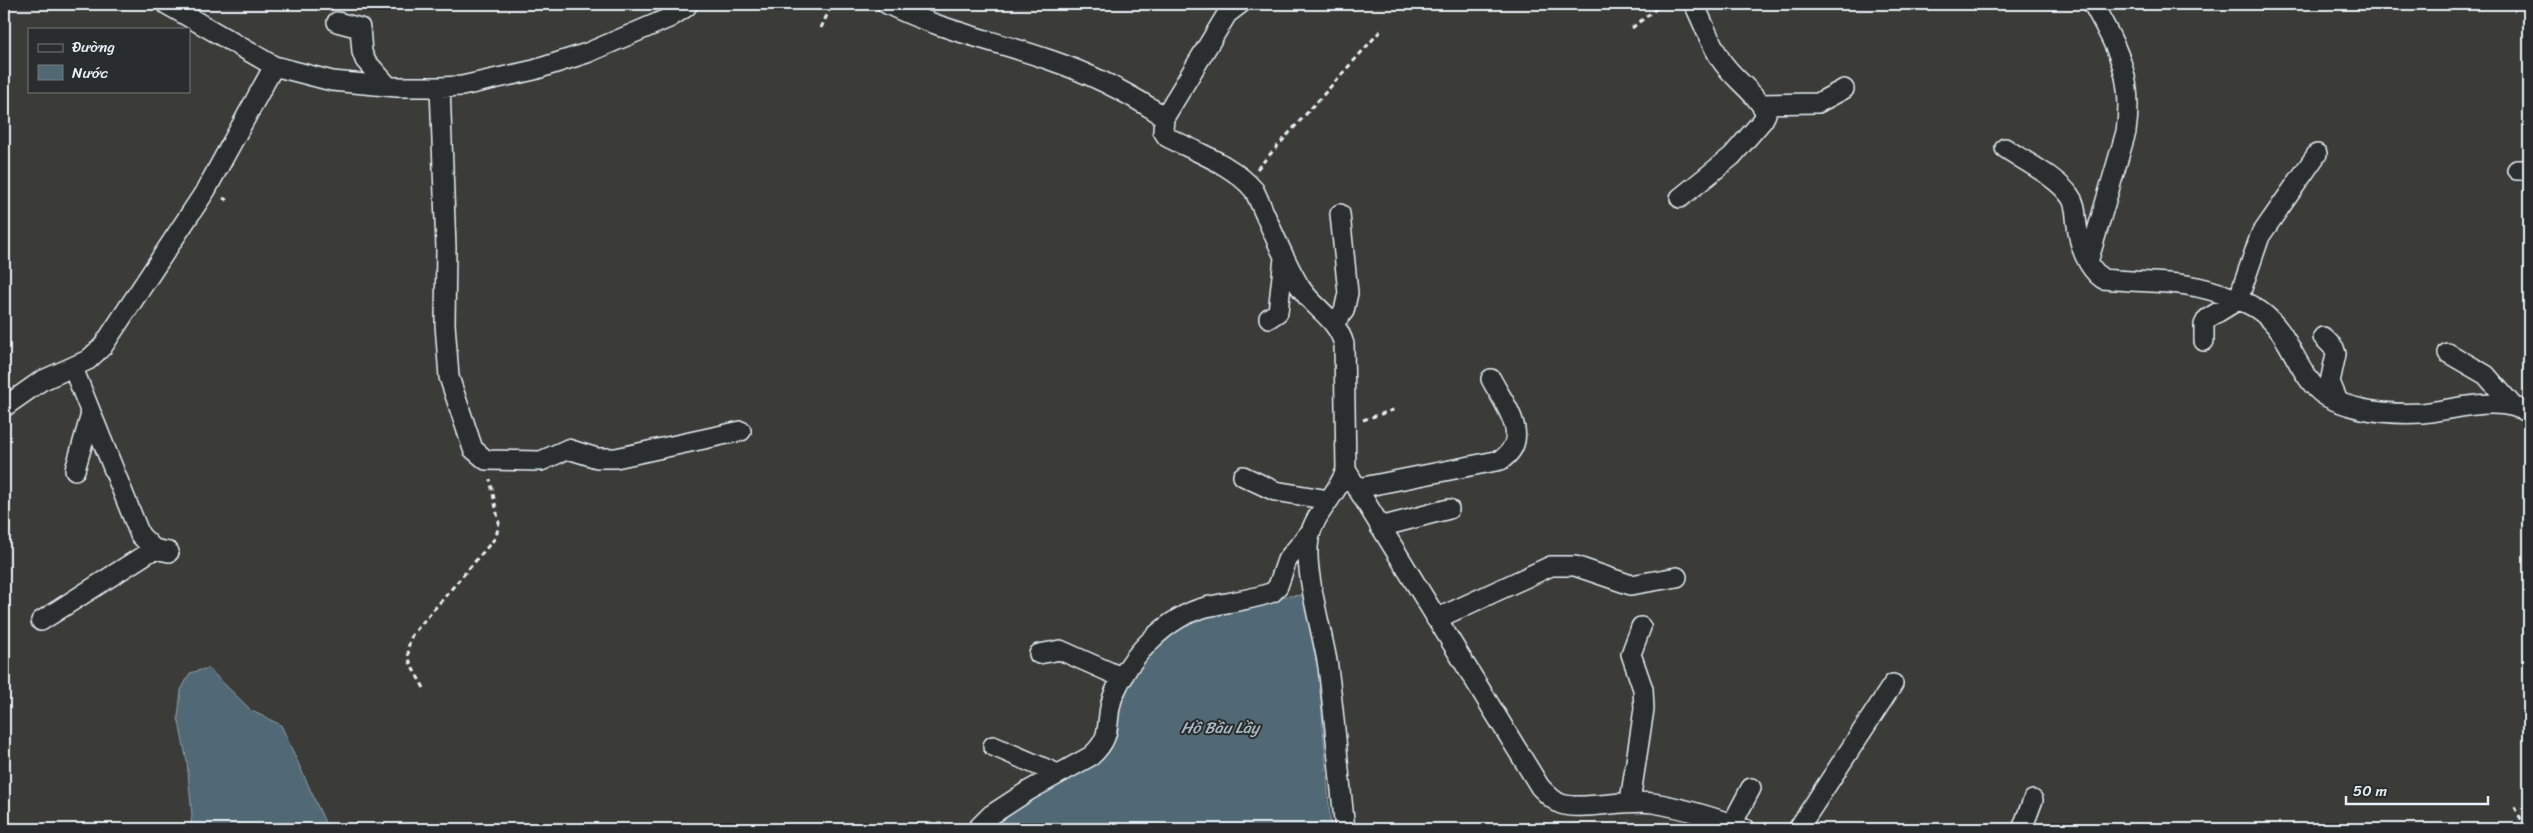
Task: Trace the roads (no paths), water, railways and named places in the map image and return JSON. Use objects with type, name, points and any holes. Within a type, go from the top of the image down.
[{"type":"street","points":[[166,4],[274,66],[332,81],[388,86],[440,87],[462,86],[534,70],[587,53],[619,37],[669,18],[688,4]]},
{"type":"street","points":[[887,4],[932,24],[1050,60],[1096,77],[1131,95],[1164,118]]},
{"type":"street","points":[[1240,4],[1227,14],[1164,118],[1163,131],[1167,137],[1230,169],[1246,181],[1254,190],[1276,236],[1284,258],[1311,302],[1340,330],[1344,344],[1346,470],[1341,485],[1314,520],[1308,559],[1327,666],[1346,829]]},
{"type":"street","points":[[1680,198],[1732,156],[1764,120],[1766,114],[1762,104],[1750,94],[1722,61],[1694,4]]},
{"type":"street","points":[[2088,262],[2126,132],[2129,112],[2129,89],[2125,68],[2118,50],[2092,4]]},
{"type":"street","points":[[337,22],[360,28],[362,52],[365,60],[388,86]]},
{"type":"street","points":[[4,407],[41,381],[73,368],[95,354],[113,332],[206,190],[274,66]]},
{"type":"street","points":[[440,87],[445,238],[445,324],[449,377],[473,449],[486,460],[540,461],[568,449],[597,458],[616,458],[741,430]]},
{"type":"street","points":[[1762,104],[1818,102],[1844,89]]},
{"type":"street","points":[[2005,148],[2060,185],[2070,196],[2075,205],[2081,246],[2094,272],[2103,279],[2183,282],[2209,288],[2259,310],[2275,323],[2308,378],[2322,393],[2338,401],[2363,409],[2410,413],[2452,410],[2489,404],[2512,405]]},
{"type":"street","points":[[2204,341],[2203,329],[2208,319],[2238,300],[2260,236],[2317,154]]},
{"type":"street","points":[[1334,324],[1344,311],[1348,293],[1340,214]]},
{"type":"street","points":[[1269,318],[1278,312],[1284,258]]},
{"type":"street","points":[[2323,337],[2334,348],[2336,354],[2330,382],[2338,401]]},
{"type":"street","points":[[2448,353],[2486,375],[2512,405],[2529,414]]},
{"type":"street","points":[[41,621],[162,550],[140,535],[73,368]]},
{"type":"street","points":[[1358,488],[1501,460],[1508,455],[1516,442],[1515,424],[1490,379]]},
{"type":"street","points":[[75,470],[91,414]]},
{"type":"street","points":[[1346,470],[1540,787],[1561,804],[1575,806],[1630,802],[1653,803],[1738,827],[1751,788]]},
{"type":"street","points":[[1243,476],[1283,493],[1329,500]]},
{"type":"street","points":[[1380,527],[1449,508]]},
{"type":"street","points":[[977,829],[1008,803],[1091,756],[1101,748],[1109,729],[1114,693],[1123,678],[1157,634],[1177,619],[1205,608],[1273,592],[1278,586],[1287,560],[1311,531]]},
{"type":"street","points":[[1436,618],[1551,566],[1575,566],[1631,585],[1677,577]]},
{"type":"street","points":[[1630,802],[1644,709],[1642,688],[1631,654],[1641,626]]},
{"type":"street","points":[[1039,654],[1060,650],[1123,678]]},
{"type":"street","points":[[1798,829],[1893,684]]},
{"type":"street","points":[[993,746],[1058,774]]},
{"type":"street","points":[[2022,829],[2033,800]]},
{"type":"water","name":"Hồ Bầu Lầy","points":[[1305,595],[1316,638],[1331,829],[989,829],[1075,769],[1117,719],[1128,679],[1180,621],[1272,597]]},
{"type":"water","points":[[208,668],[252,711],[281,725],[328,829],[190,829],[192,816],[187,762],[178,717],[181,690],[190,673]]}]
